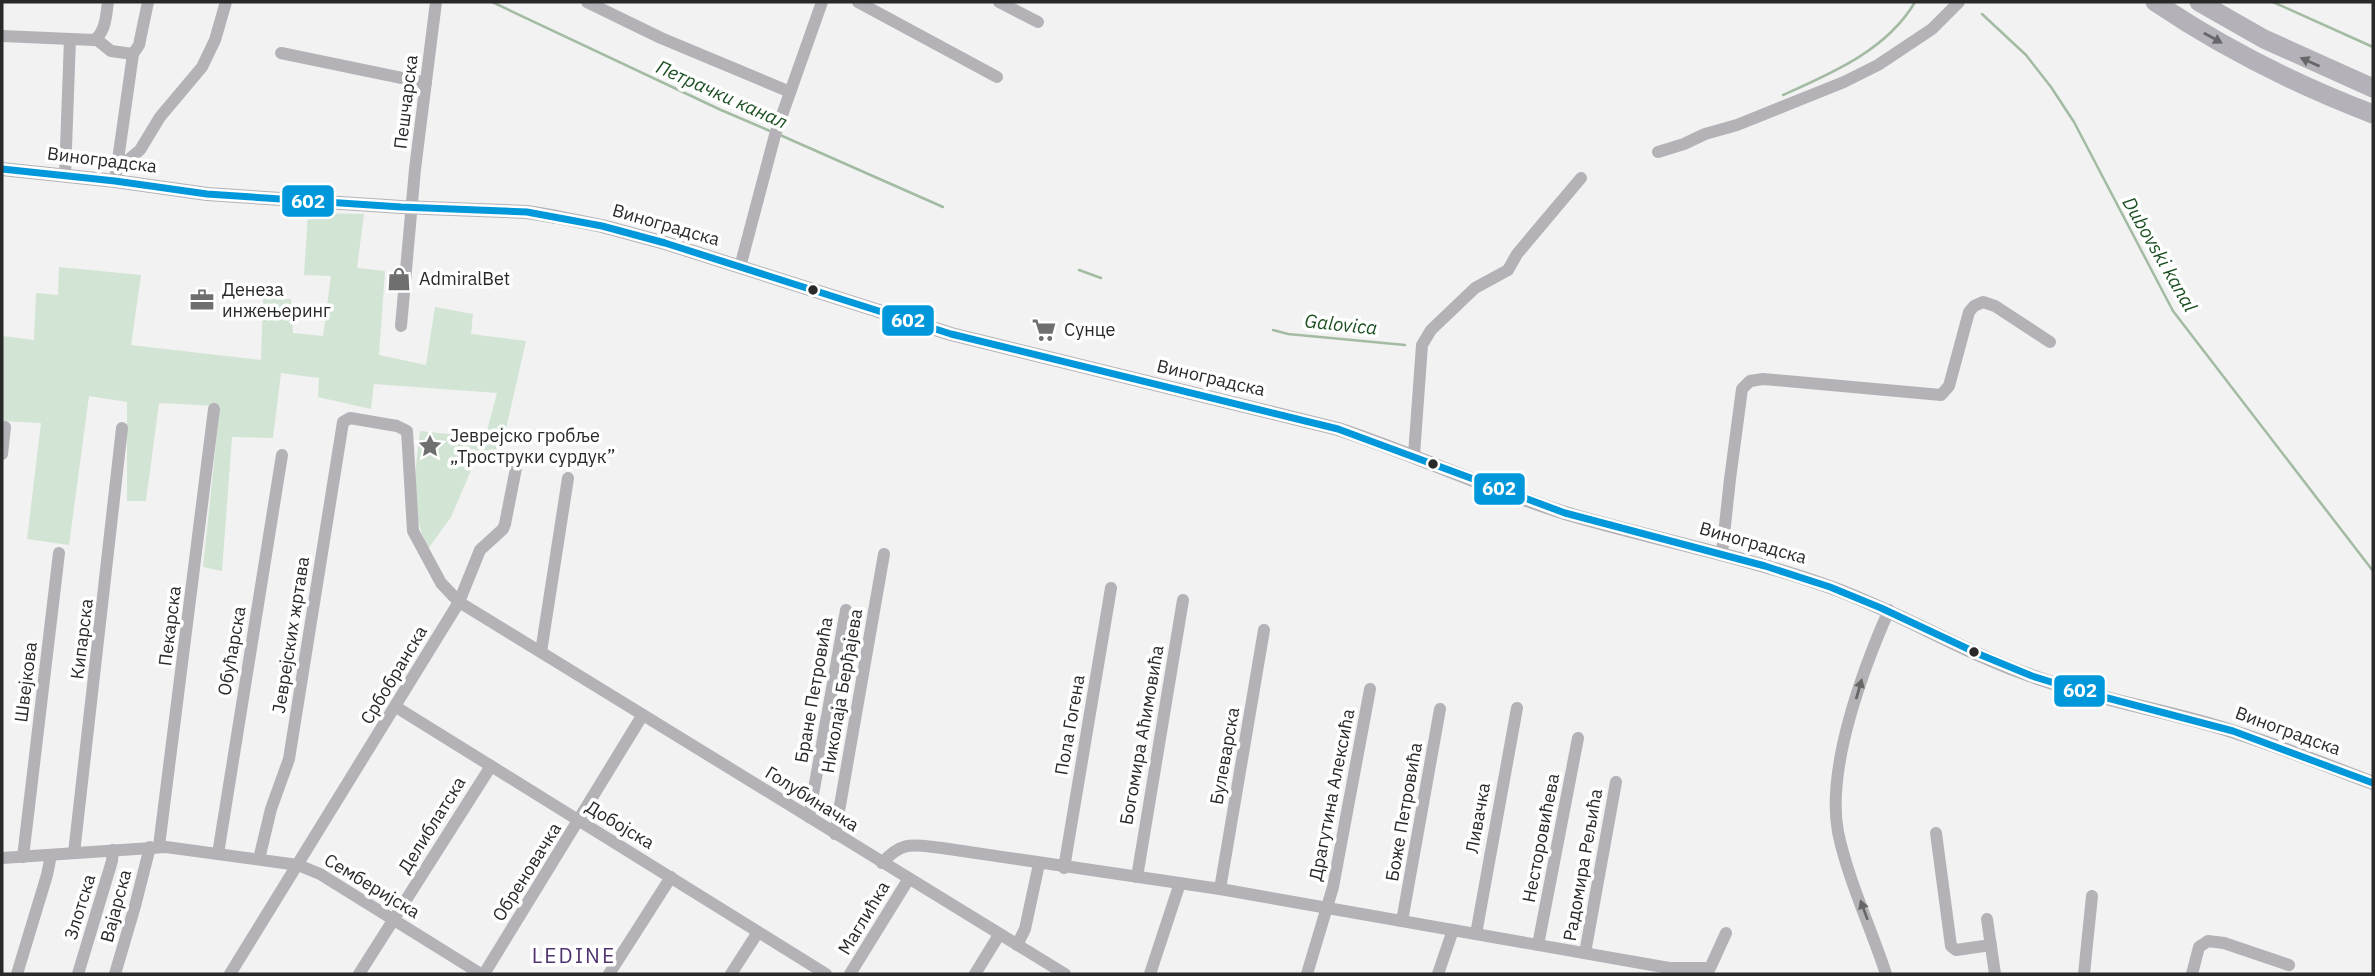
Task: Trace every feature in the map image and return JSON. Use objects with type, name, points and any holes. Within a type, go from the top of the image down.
[{"type":"highway","points":[[2155,2],[2252,60],[2373,114]]},
{"type":"highway","points":[[2199,2],[2284,49],[2373,89]]},
{"type":"street","points":[[96,39],[104,28],[108,2]]},
{"type":"street","points":[[116,181],[133,54],[139,45],[148,2]]},
{"type":"street","points":[[118,163],[128,160],[140,150],[160,117],[201,67],[215,40],[226,2]]},
{"type":"street","name":"Пешчарска","points":[[401,326],[415,169],[436,2]]},
{"type":"street","points":[[587,2],[661,38],[790,92]]},
{"type":"street","points":[[740,267],[776,135],[822,2]]},
{"type":"street","points":[[858,2],[996,77]]},
{"type":"street","points":[[999,2],[1038,22]]},
{"type":"street","points":[[1658,152],[1737,125],[1867,71],[1932,29],[1959,2]]},
{"type":"street","points":[[2,36],[96,39],[111,51],[133,54]]},
{"type":"street","points":[[65,175],[70,40]]},
{"type":"street","points":[[281,53],[426,83]]},
{"type":"street","name":"Виноградска","points":[[2,169],[207,194],[527,212],[623,232],[951,334],[1338,429],[1414,455],[1553,509],[1722,553],[1820,584],[1889,610],[2033,677],[2229,730],[2373,783]]},
{"type":"street","points":[[1414,455],[1422,345],[1431,331],[1475,288],[1508,270],[1517,254],[1581,178]]},
{"type":"street","points":[[1722,553],[1742,389],[1750,381],[1763,379],[1941,395],[1949,386],[1969,312],[1983,302],[1995,306],[2050,342]]},
{"type":"street","name":"Пекарска","points":[[154,847],[214,410]]},
{"type":"street","name":"Јеврејских жртава","points":[[259,859],[271,809],[289,759],[343,422],[350,418],[397,426],[407,431],[412,528],[439,580],[459,602]]},
{"type":"street","points":[[2,454],[5,427]]},
{"type":"street","name":"Кипарска","points":[[74,853],[122,428]]},
{"type":"street","name":"Обућарска","points":[[218,854],[282,455]]},
{"type":"street","name":"Србобранска","points":[[230,974],[459,602],[480,550],[505,524],[517,463]]},
{"type":"street","points":[[541,652],[568,478]]},
{"type":"street","name":"Швејкова","points":[[23,857],[59,553]]},
{"type":"street","name":"Николаја Берђајева","points":[[835,834],[884,554]]},
{"type":"street","name":"Пола Гогена","points":[[1064,868],[1111,588]]},
{"type":"street","name":"Богомира Аћимовића","points":[[1137,877],[1183,600]]},
{"type":"street","name":"Голубиначка","points":[[459,602],[1065,974]]},
{"type":"street","name":"Бране Петровића","points":[[809,817],[846,610]]},
{"type":"street","points":[[1886,974],[1841,842],[1836,805],[1840,764],[1849,723],[1889,610]]},
{"type":"street","name":"Булеварска","points":[[1220,889],[1264,630]]},
{"type":"street","name":"Драгутина Алексића","points":[[1307,974],[1328,908],[1370,689]]},
{"type":"street","name":"Добојска","points":[[396,707],[826,974]]},
{"type":"street","name":"Ливачка","points":[[1476,934],[1517,708]]},
{"type":"street","name":"Боже Петровића","points":[[1402,921],[1440,709]]},
{"type":"street","name":"Обреновачка","points":[[483,974],[642,716]]},
{"type":"street","name":"Несторовићева","points":[[1538,945],[1578,738]]},
{"type":"street","name":"Делиблатска","points":[[359,974],[491,766]]},
{"type":"street","name":"Радомира Рељића","points":[[1585,954],[1616,782]]},
{"type":"street","points":[[1936,833],[1951,946],[1956,950],[1991,945]]},
{"type":"street","points":[[882,863],[894,851],[910,845],[1220,889],[1658,966],[1710,968],[1726,933]]},
{"type":"street","name":"Семберијска","points":[[2,858],[154,847],[298,865],[315,871],[483,974]]},
{"type":"street","name":"Вајарска","points":[[115,974],[154,847]]},
{"type":"street","name":"Злотска","points":[[78,974],[113,850]]},
{"type":"street","points":[[17,974],[51,855]]},
{"type":"street","points":[[1017,946],[1025,929],[1039,864]]},
{"type":"street","points":[[609,974],[671,877]]},
{"type":"street","name":"Маглићка","points":[[850,974],[908,880]]},
{"type":"street","points":[[1150,974],[1180,883]]},
{"type":"street","points":[[2084,974],[2092,896]]},
{"type":"street","points":[[1987,919],[1995,974]]},
{"type":"street","points":[[1438,974],[1453,930]]},
{"type":"street","points":[[731,974],[758,932]]},
{"type":"street","points":[[975,974],[999,935]]},
{"type":"street","points":[[2193,974],[2198,950],[2208,941],[2224,943],[2288,965]]},
{"type":"green space","points":[[308,213],[364,214],[357,268],[385,271],[379,355],[426,365],[435,307],[473,314],[471,334],[526,341],[501,451],[487,450],[478,454],[451,517],[428,549],[418,519],[415,491],[420,431],[485,438],[497,393],[374,384],[371,409],[318,397],[319,378],[281,373],[273,438],[232,437],[222,571],[203,567],[220,406],[159,403],[146,501],[127,501],[127,402],[89,396],[69,545],[27,539],[41,423],[2,421],[2,336],[34,340],[36,293],[58,295],[59,267],[141,275],[131,345],[261,360],[263,298],[291,299],[293,333],[323,336],[331,276],[304,275]]},
{"type":"waterway","name":"Петрачки канал","points":[[492,2],[770,131]]},
{"type":"waterway","points":[[1783,95],[1839,69],[1874,47],[1903,19],[1915,2]]},
{"type":"waterway","points":[[2273,2],[2373,47]]},
{"type":"waterway","name":"Dubovski kanal","points":[[1982,14],[2026,55],[2051,87],[2074,122],[2173,311],[2373,571]]},
{"type":"waterway","name":"Петрачки канал","points":[[780,135],[943,207]]},
{"type":"waterway","name":"Galovica","points":[[1079,270],[1101,278]]},
{"type":"waterway","name":"Galovica","points":[[1273,330],[1288,334],[1405,345]]},
{"type":"transit line","name":"602","points":[[2,169],[207,194],[527,212],[602,226],[665,243],[951,334],[1338,429],[1565,513],[1765,566],[1830,587],[2032,676],[2233,731],[2373,783]]},
{"type":"place","name":"AdmiralBet","points":[[399,279]]},
{"type":"place","name":"Денеза инжењеринг","points":[[202,300]]},
{"type":"place","name":"Сунце","points":[[1044,330]]},
{"type":"place","name":"Јеврејско гробље „Троструки сурдук”","points":[[430,446]]},
{"type":"district","name":"LEDINE","points":[[574,956]]}]
